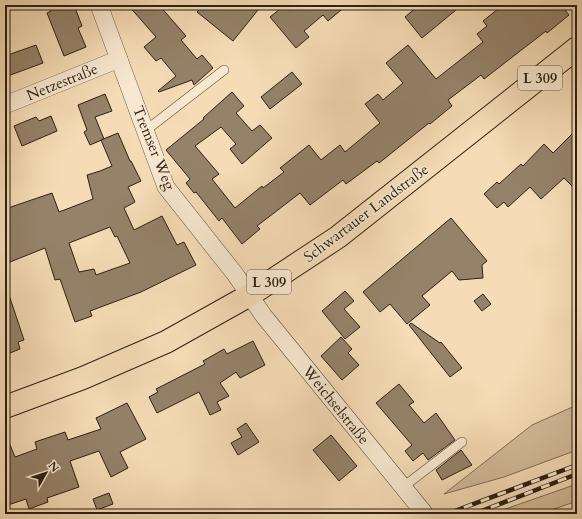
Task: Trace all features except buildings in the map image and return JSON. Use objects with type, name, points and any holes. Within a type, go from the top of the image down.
[{"type":"main road","name":"Schwartauer Landstraße","points":[[5,407],[83,378],[166,342],[250,295],[338,237],[577,48]]},
{"type":"street","name":"Tremser Weg","points":[[99,5],[166,187],[250,295]]},
{"type":"street","name":"Netzestraße","points":[[5,105],[119,59]]},
{"type":"street","name":"Weichselstraße","points":[[250,295],[263,315],[425,514]]},
{"type":"lane","points":[[145,131],[224,70]]},
{"type":"lane","points":[[403,487],[462,442]]},
{"type":"shaded area","points":[[577,405],[577,450],[504,477],[444,494],[532,425]]},
{"type":"shaded area","points":[[577,484],[577,501],[540,514],[491,514]]},
{"type":"railway","points":[[447,514],[577,465]]},
{"type":"railway","points":[[474,514],[577,474]]}]
